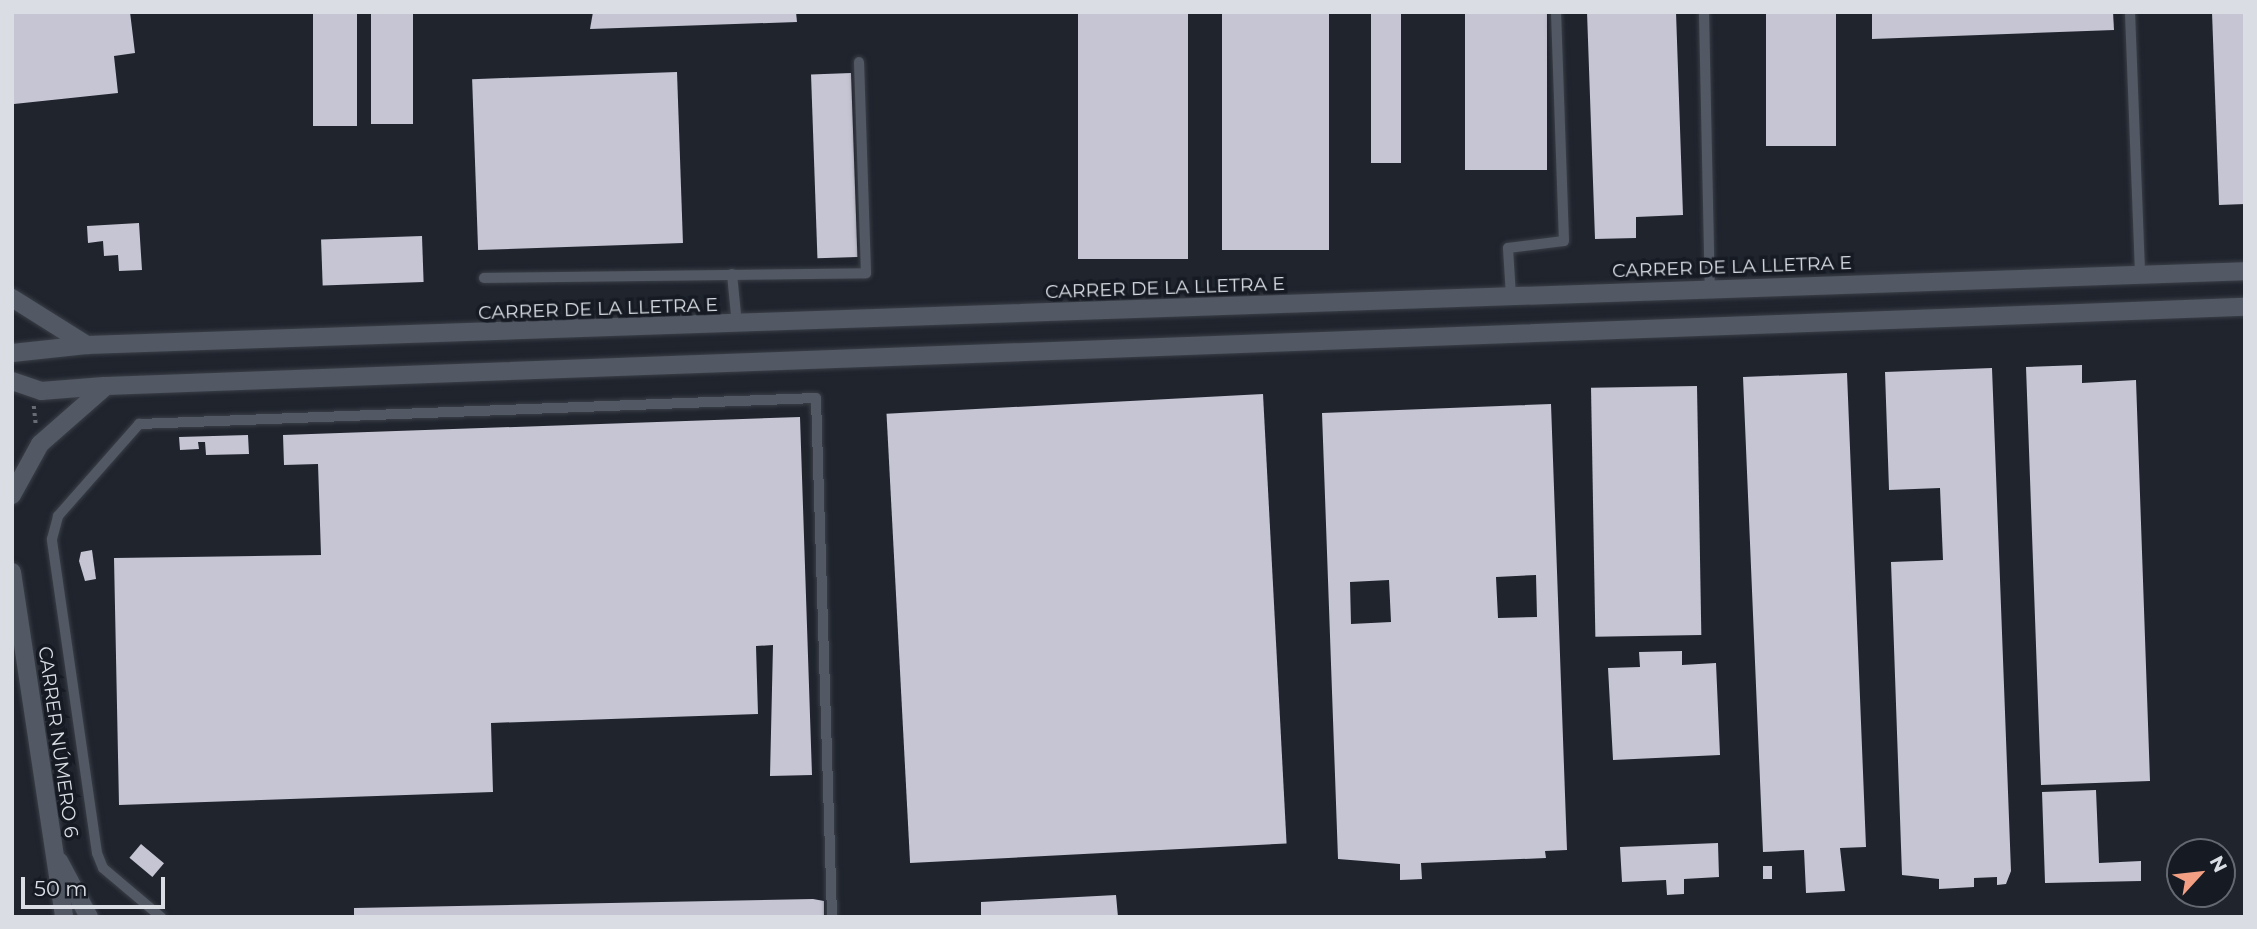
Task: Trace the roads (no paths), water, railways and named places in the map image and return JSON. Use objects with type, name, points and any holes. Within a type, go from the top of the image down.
[{"type":"street","name":"CARRER DE LA LLETRA E","points":[[12,354],[87,345],[737,325],[2245,271]]},
{"type":"street","points":[[12,299],[87,345]]},
{"type":"street","points":[[12,380],[41,391],[106,386],[2245,307]]},
{"type":"street","points":[[12,495],[40,444],[106,386]]},
{"type":"street","name":"CARRER NÚMERO 6","points":[[12,572],[51,847],[64,917]]},
{"type":"street","points":[[51,847],[89,917]]},
{"type":"lane","points":[[1511,296],[1508,248],[1564,241],[1556,12]]},
{"type":"lane","points":[[1704,12],[1710,289]]},
{"type":"lane","points":[[2130,12],[2140,275]]},
{"type":"lane","points":[[484,278],[866,273],[859,62]]},
{"type":"lane","points":[[732,274],[737,325]]},
{"type":"lane","points":[[161,917],[103,868],[97,853],[52,539],[58,516],[139,424],[816,398],[832,917]]}]
